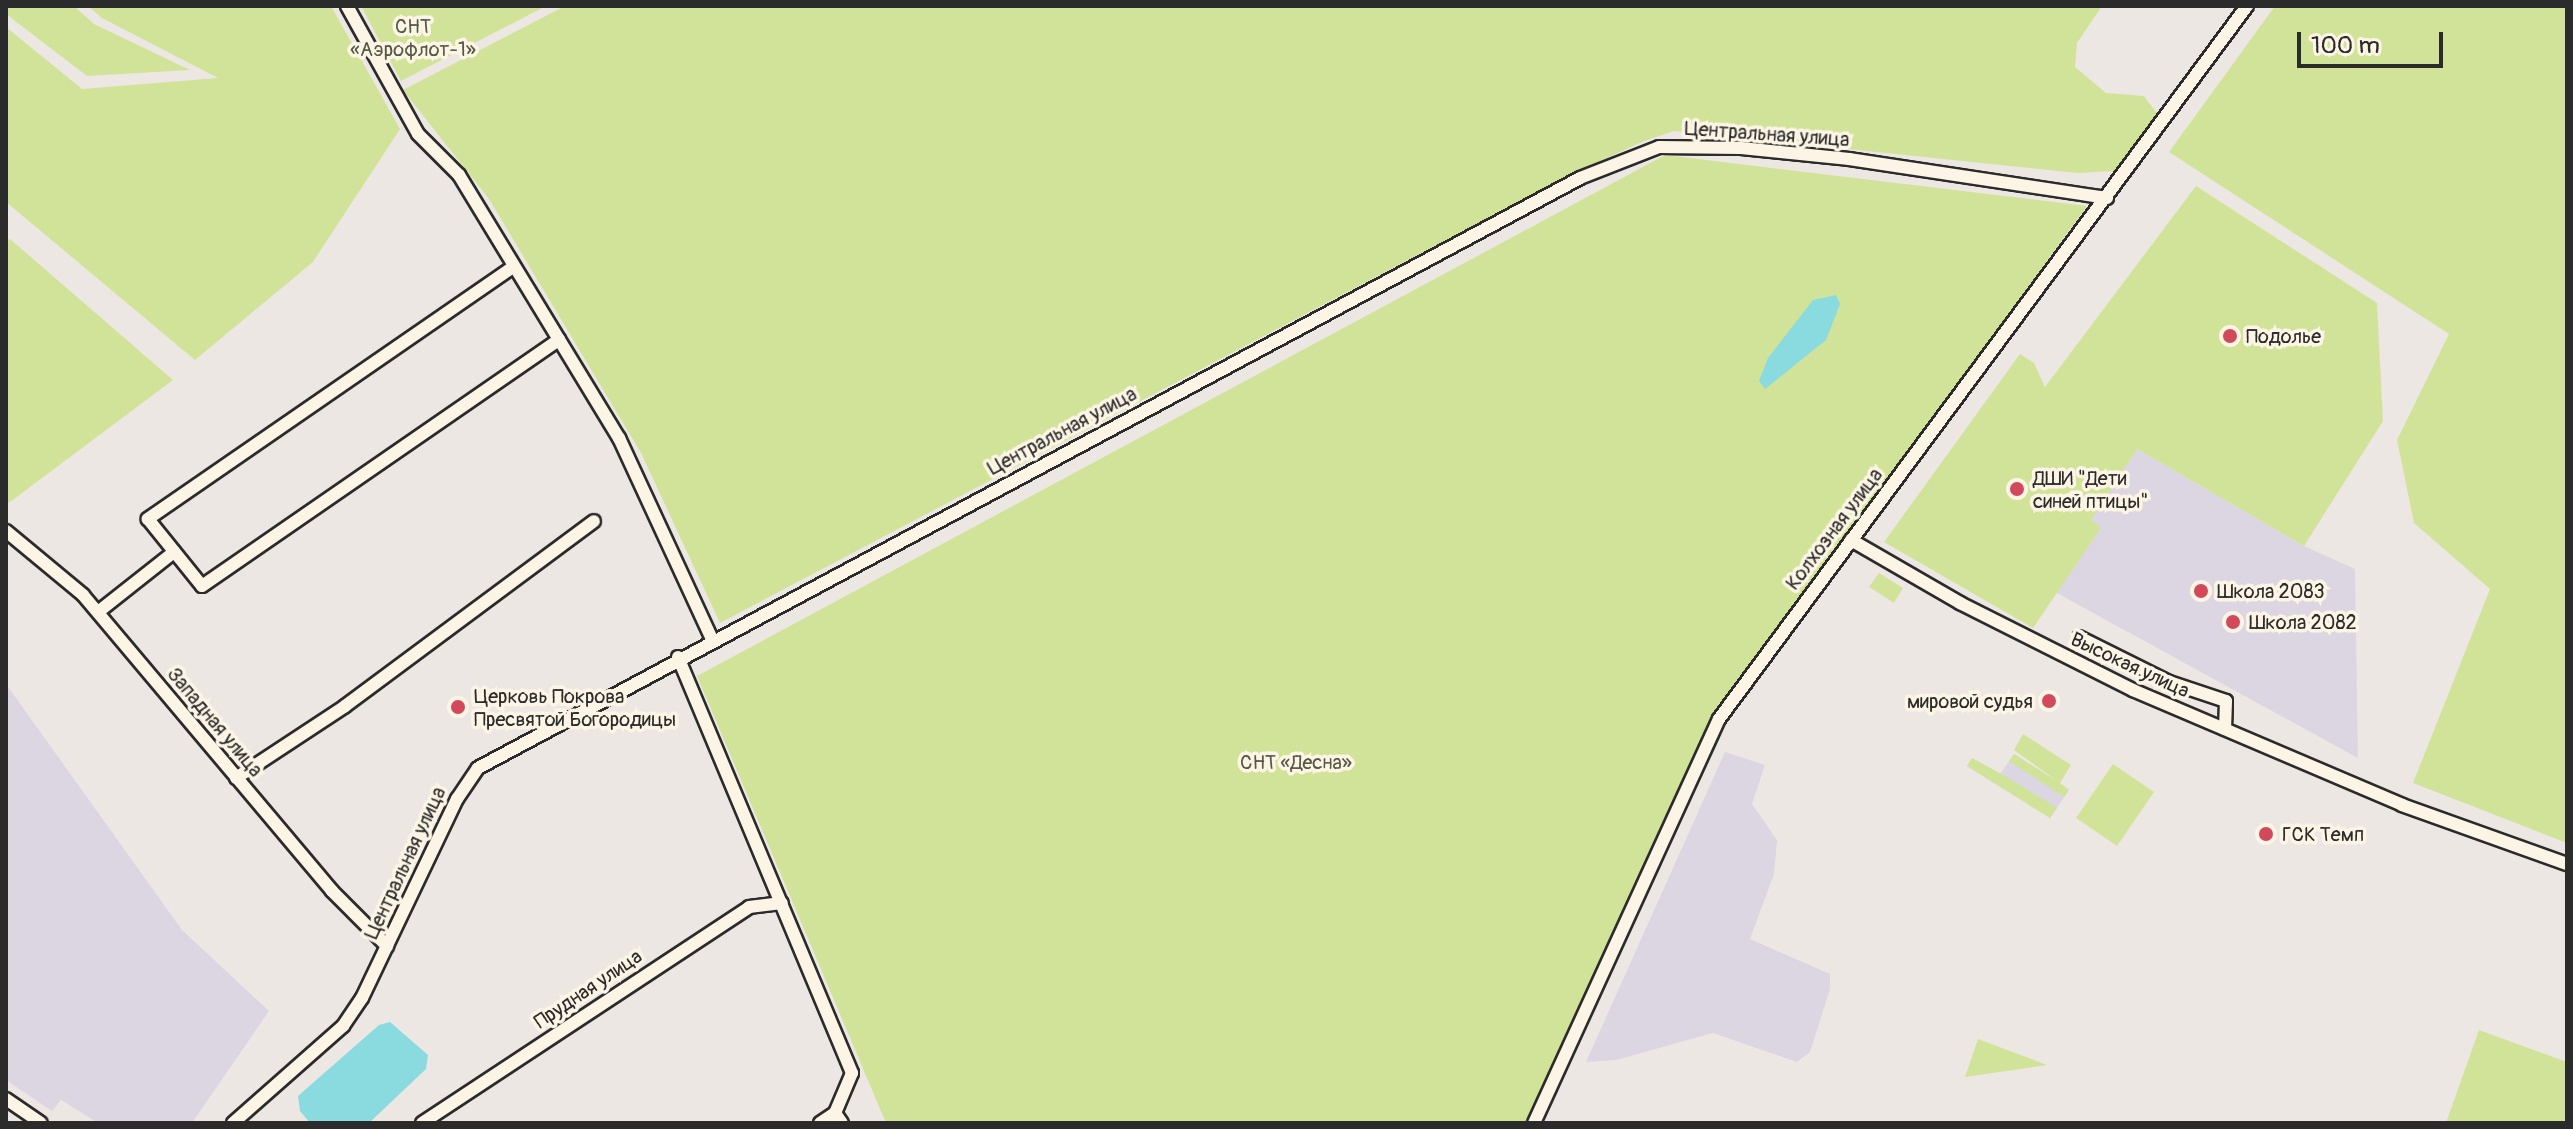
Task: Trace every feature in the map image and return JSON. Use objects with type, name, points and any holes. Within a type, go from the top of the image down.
[{"type":"street","points":[[347,6],[418,134],[459,175],[619,438],[712,639]]},
{"type":"street","name":"Колхозная улица","points":[[1534,1123],[1708,740],[1851,540],[2247,6]]},
{"type":"street","name":"Центральная улица","points":[[233,1123],[343,1026],[387,946],[457,799],[478,768],[678,657],[1630,154],[1659,147],[1741,148],[1864,161],[2107,198]]},
{"type":"street","points":[[513,267],[148,519],[202,586],[559,340]]},
{"type":"street","points":[[236,778],[345,706],[594,521]]},
{"type":"street","name":"Западная улица","points":[[6,531],[57,570],[98,612],[332,891],[387,946]]},
{"type":"street","name":"Высокая улица","points":[[1851,540],[2025,637],[2225,729],[2402,805],[2567,864]]},
{"type":"street","points":[[98,612],[174,552]]},
{"type":"street","points":[[2079,637],[2169,682],[2226,701],[2225,729]]},
{"type":"street","points":[[678,657],[852,1073],[838,1118],[820,1123]]},
{"type":"street","name":"Прудная улица","points":[[422,1123],[749,907],[782,903]]},
{"type":"street","points":[[6,1099],[41,1123]]},
{"type":"shaded area","name":"Школа 2082","points":[[2137,449],[2304,546],[2355,569],[2358,758],[2055,592],[2100,529],[2090,520]]},
{"type":"shaded area","points":[[6,684],[182,930],[269,1011],[192,1123],[98,1123],[61,1100],[52,1111],[6,1080]]},
{"type":"shaded area","points":[[1725,752],[1765,765],[1752,804],[1777,840],[1774,874],[1750,939],[1830,974],[1830,989],[1810,1052],[1797,1062],[1713,1033],[1616,1060],[1586,1062]]},
{"type":"shaded area","points":[[2014,754],[2069,790],[2050,818],[1967,766],[1972,758],[2000,774]]},
{"type":"green space","points":[[6,6],[74,6],[94,24],[190,70],[87,76],[6,14]]},
{"type":"green space","points":[[88,6],[331,6],[400,129],[313,262],[195,360],[6,202],[6,27],[82,89],[218,78],[102,18]]},
{"type":"green space","name":"СНТ «Аэрофлот-1»","points":[[361,6],[546,6],[401,81]]},
{"type":"green space","points":[[565,6],[2102,6],[2077,43],[2075,67],[2106,93],[2144,96],[2158,115],[2114,171],[2077,173],[1674,131],[1644,141],[1567,176],[720,623],[641,453],[489,199],[403,90]]},
{"type":"green space","points":[[2275,6],[2567,6],[2567,843],[2413,783],[2490,589],[2414,523],[2397,440],[2449,334],[2169,152]]},
{"type":"green space","name":"СНТ «Десна»","points":[[1665,155],[2087,206],[1716,714],[1525,1123],[886,1123],[697,676]]},
{"type":"green space","name":"Подолье","points":[[2196,186],[2377,303],[2383,421],[2304,546],[2137,449],[2091,520],[2101,528],[2033,628],[1884,542],[2020,354],[2034,363],[2045,387]]},
{"type":"green space","points":[[10,239],[173,380],[6,505],[6,242]]},
{"type":"green space","points":[[1879,573],[1903,588],[1894,603],[1869,587]]},
{"type":"green space","points":[[2023,734],[2071,765],[2060,783],[2069,790],[2064,797],[2009,761],[2014,754],[2057,781],[2014,750]]},
{"type":"green space","points":[[1972,758],[2057,808],[2050,818],[1967,766]]},
{"type":"green space","points":[[2113,764],[2154,792],[2117,846],[2076,818]]},
{"type":"green space","points":[[2479,1030],[2567,1062],[2567,1123],[2446,1123]]},
{"type":"green space","points":[[1978,1039],[2047,1065],[1965,1077]]},
{"type":"water","points":[[1836,295],[1840,304],[1826,340],[1765,389],[1759,381],[1768,358],[1813,300]]},
{"type":"water","points":[[390,1022],[428,1055],[426,1069],[369,1123],[310,1123],[300,1111],[298,1096],[379,1025]]},
{"type":"place","name":"Подолье","points":[[2230,336]]},
{"type":"place","name":"ДШИ \"Дети синей птицы\"","points":[[2017,489]]},
{"type":"place","name":"Школа 2083","points":[[2201,591]]},
{"type":"place","name":"Школа 2082","points":[[2233,622]]},
{"type":"place","name":"мировой судья","points":[[2049,701]]},
{"type":"place","name":"Церковь Покрова Пресвятой Богородицы","points":[[458,707]]},
{"type":"place","name":"ГСК Темп","points":[[2266,834]]}]
